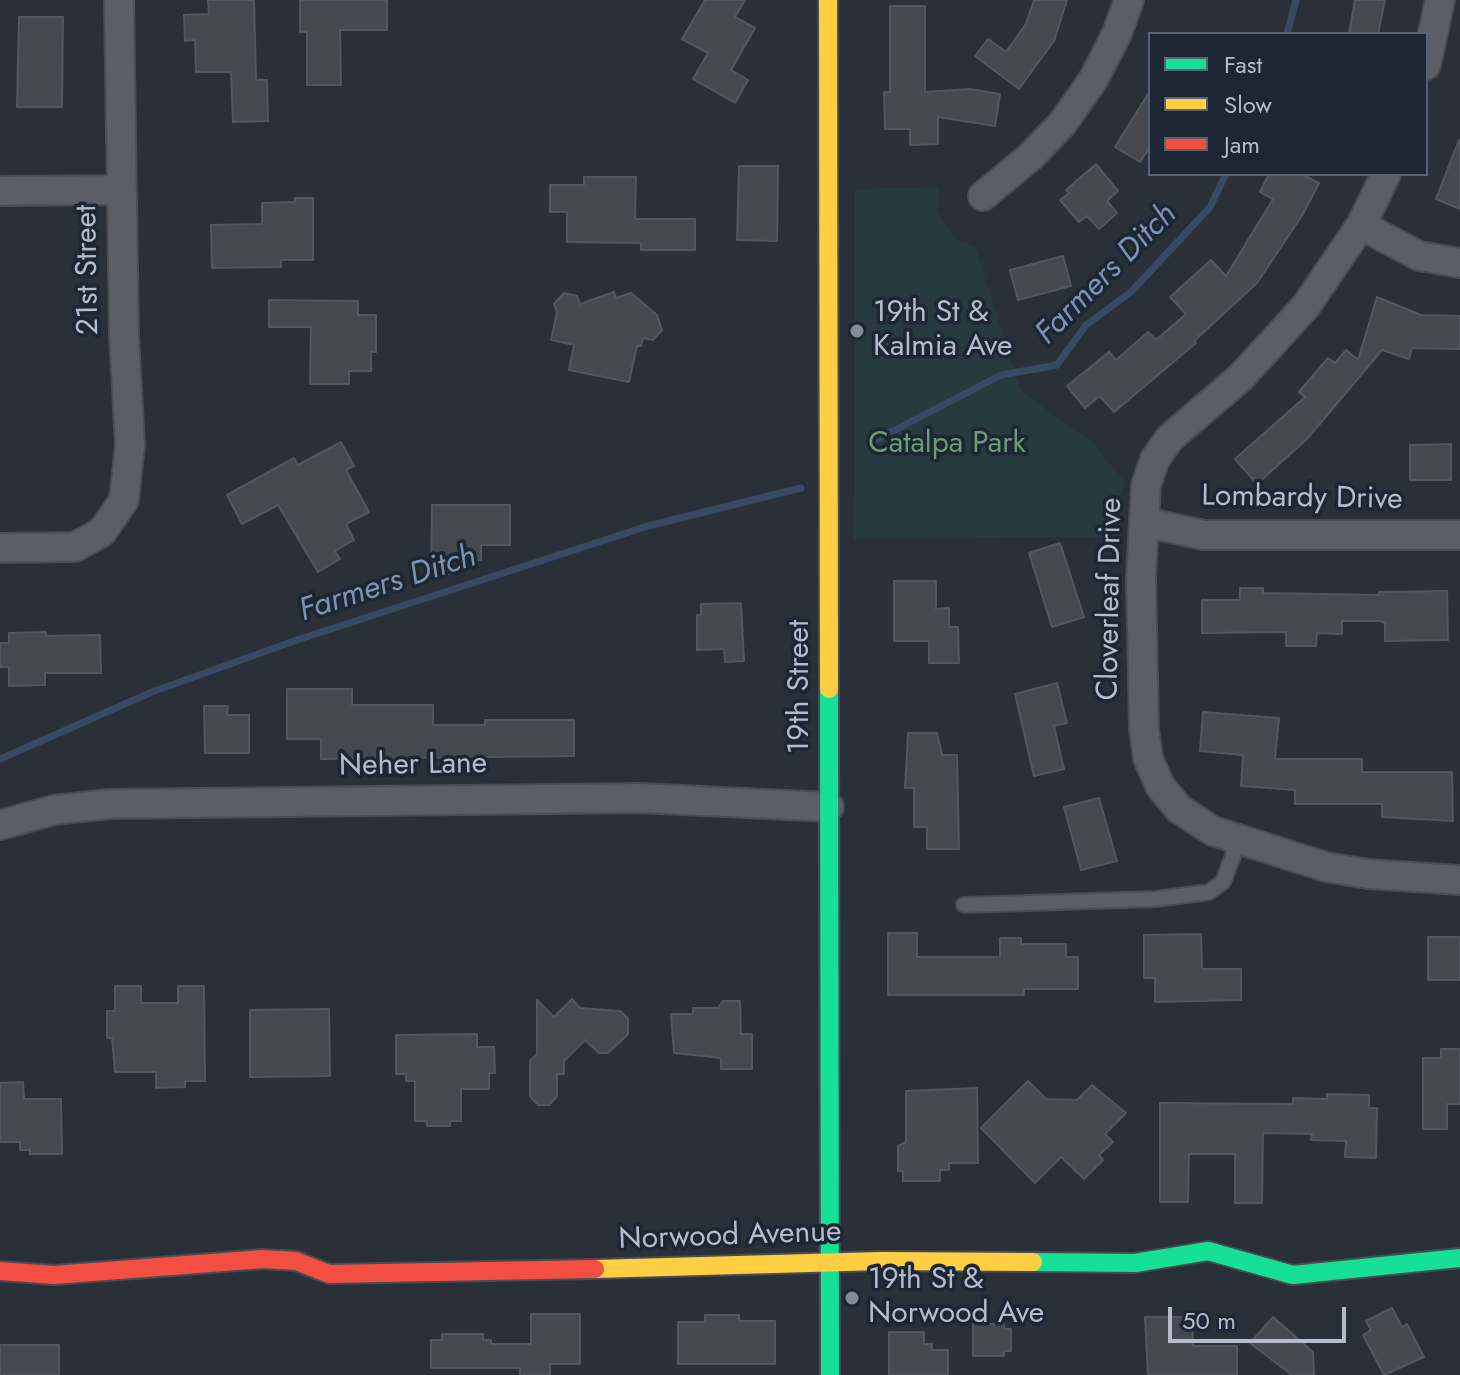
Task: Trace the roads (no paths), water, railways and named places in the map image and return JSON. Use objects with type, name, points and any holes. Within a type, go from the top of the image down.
[{"type":"street","name":"21st Street","points":[[0,548],[75,547],[102,532],[124,500],[130,445],[121,190],[119,0]]},
{"type":"street","name":"19th Street","points":[[828,0],[830,1375]]},
{"type":"street","points":[[983,196],[1030,157],[1062,124],[1093,80],[1117,33],[1129,0]]},
{"type":"street","points":[[1428,56],[1440,0]]},
{"type":"street","name":"Cloverleaf Drive","points":[[1385,176],[1361,225],[1306,306],[1241,377],[1170,438],[1155,459],[1146,485],[1144,522],[1144,729],[1148,758],[1160,786],[1179,809],[1213,831],[1326,867],[1368,874],[1460,880]]},
{"type":"street","points":[[0,191],[121,190]]},
{"type":"street","points":[[1361,225],[1419,256],[1460,263]]},
{"type":"street","name":"Lombardy Drive","points":[[1144,522],[1203,535],[1460,535]]},
{"type":"street","name":"Neher Lane","points":[[0,825],[54,810],[109,804],[640,798],[829,807]]},
{"type":"street","name":"Norwood Avenue","points":[[0,1271],[54,1275],[263,1259],[296,1261],[329,1274],[374,1275],[830,1262],[1135,1263],[1186,1252],[1208,1251],[1293,1275],[1460,1258]]},
{"type":"lane","points":[[964,905],[1156,899],[1209,892],[1223,882],[1239,840]]},
{"type":"waterway","name":"Farmers Ditch","points":[[1288,32],[1296,0]]},
{"type":"waterway","name":"Farmers Ditch","points":[[870,443],[1001,375],[1057,365],[1086,325],[1131,292],[1210,207],[1225,176]]},
{"type":"waterway","name":"Farmers Ditch","points":[[0,759],[152,692],[297,640],[648,526],[801,488]]},
{"type":"place","name":"19th St & Kalmia Ave","points":[[857,331]]},
{"type":"place","name":"19th St & Norwood Ave","points":[[852,1298]]},
{"type":"park label","name":"Catalpa Park","points":[[947,445]]}]
